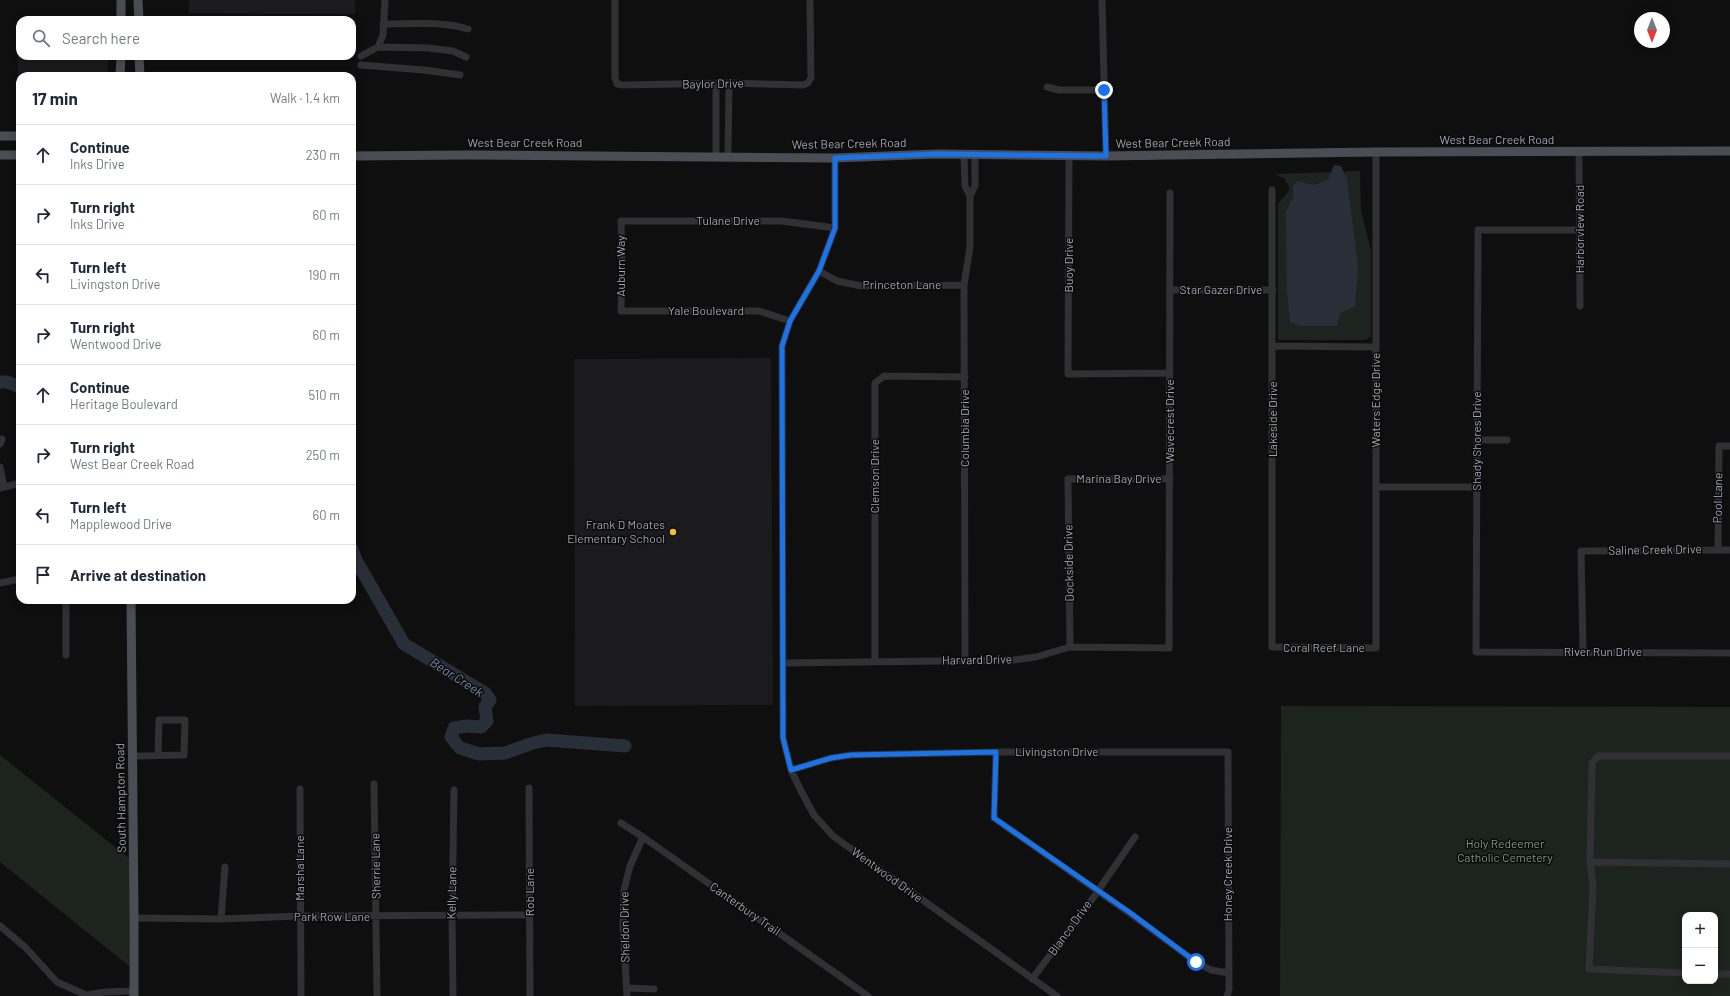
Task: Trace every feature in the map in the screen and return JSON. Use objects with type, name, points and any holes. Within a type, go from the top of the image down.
[{"type":"main road","points":[[121,16],[122,0]]},
{"type":"main road","points":[[138,0],[139,16]]},
{"type":"main road","points":[[120,72],[121,60]]},
{"type":"main road","points":[[140,60],[140,72]]},
{"type":"main road","points":[[0,136],[16,136]]},
{"type":"main road","name":"West Bear Creek Road","points":[[356,156],[728,156],[835,158],[975,154],[1106,156],[1376,152],[1730,151]]},
{"type":"main road","points":[[0,155],[16,155]]},
{"type":"main road","name":"South Hampton Road","points":[[130,604],[133,756],[133,994]]},
{"type":"street","points":[[378,47],[383,35],[385,0]]},
{"type":"street","name":"Baylor Drive","points":[[615,0],[615,78],[617,84],[623,85],[729,83],[803,85],[808,83],[811,78],[810,0]]},
{"type":"street","points":[[1102,0],[1106,156]]},
{"type":"street","points":[[383,24],[435,24],[468,29]]},
{"type":"street","points":[[361,56],[378,47],[428,48],[453,51],[466,57]]},
{"type":"street","points":[[361,65],[424,70],[460,75]]},
{"type":"street","points":[[728,156],[729,83]]},
{"type":"street","points":[[716,84],[716,156]]},
{"type":"street","points":[[1048,87],[1059,90],[1104,90]]},
{"type":"street","name":"Harborview Road","points":[[1579,151],[1580,306]]},
{"type":"street","name":"Waters Edge Drive","points":[[1376,152],[1376,648]]},
{"type":"street","name":"Columbia Drive","points":[[970,196],[975,186],[975,154]]},
{"type":"street","name":"Columbia Drive","points":[[964,155],[965,186],[970,196],[970,248],[964,285],[965,660]]},
{"type":"street","name":"Buoy Drive","points":[[1069,156],[1068,374],[1170,373]]},
{"type":"street","points":[[835,158],[835,228]]},
{"type":"street","name":"Lakeside Drive","points":[[1272,190],[1272,647]]},
{"type":"street","name":"Wavecrest Drive","points":[[1169,648],[1170,193]]},
{"type":"street","name":"Tulane Drive","points":[[621,221],[782,221],[835,228]]},
{"type":"street","name":"Auburn Way","points":[[621,221],[621,311]]},
{"type":"street","name":"Wentwood Drive","points":[[835,228],[819,271],[790,321],[782,346],[783,738],[791,770],[814,815],[833,836],[1032,980],[1057,996]]},
{"type":"street","name":"Shady Shores Drive","points":[[1476,652],[1478,230],[1580,230]]},
{"type":"street","name":"Princeton Lane","points":[[819,271],[837,281],[861,286],[964,285]]},
{"type":"street","name":"Star Gazer Drive","points":[[1170,290],[1273,290]]},
{"type":"street","name":"Yale Boulevard","points":[[621,311],[759,311],[790,321]]},
{"type":"street","points":[[1273,346],[1376,347]]},
{"type":"street","name":"Clemson Drive","points":[[875,661],[875,383],[884,376],[965,377]]},
{"type":"street","points":[[1477,440],[1507,440]]},
{"type":"street","name":"Pool Lane","points":[[1718,550],[1719,446],[1730,446]]},
{"type":"street","points":[[0,468],[2,487],[16,484]]},
{"type":"street","name":"Marina Bay Drive","points":[[1068,479],[1170,479]]},
{"type":"street","name":"Dockside Drive","points":[[1068,479],[1070,647]]},
{"type":"street","points":[[1376,487],[1477,487]]},
{"type":"street","name":"Saline Creek Drive","points":[[1583,652],[1581,551],[1730,550]]},
{"type":"street","points":[[0,583],[16,580]]},
{"type":"street","points":[[66,604],[66,655]]},
{"type":"street","name":"Harvard Drive","points":[[784,663],[1014,660],[1036,657],[1070,647],[1169,648]]},
{"type":"street","name":"Coral Reef Lane","points":[[1272,647],[1376,648]]},
{"type":"street","name":"River Run Drive","points":[[1476,652],[1730,653]]},
{"type":"street","points":[[133,756],[158,756],[184,755],[185,720],[160,720],[158,756]]},
{"type":"street","points":[[996,752],[994,818],[1196,962],[1211,970],[1228,973]]},
{"type":"street","name":"Livingston Drive","points":[[791,770],[831,758],[851,755],[996,752],[1228,752]]},
{"type":"street","name":"Honey Creek Drive","points":[[1227,996],[1229,990],[1228,752]]},
{"type":"street","points":[[1682,973],[1589,969],[1593,886],[1590,862],[1592,763],[1598,756],[1730,756]]},
{"type":"street","name":"Sherrie Lane","points":[[374,784],[377,996]]},
{"type":"street","name":"Rob Lane","points":[[529,788],[530,996]]},
{"type":"street","name":"Marsha Lane","points":[[300,789],[301,996]]},
{"type":"street","name":"Kelly Lane","points":[[453,996],[452,916],[454,790]]},
{"type":"street","name":"Canterbury Trail","points":[[621,823],[868,996]]},
{"type":"street","name":"Sheldon Drive","points":[[627,992],[623,926],[624,890],[630,866],[643,837]]},
{"type":"street","name":"Blanco Drive","points":[[1032,980],[1135,837]]},
{"type":"street","points":[[1590,862],[1730,864]]},
{"type":"street","points":[[221,919],[225,867]]},
{"type":"street","name":"Park Row Lane","points":[[134,918],[221,919],[300,916],[377,917],[529,915]]},
{"type":"street","points":[[0,926],[25,947],[57,982],[88,996],[104,992],[133,994]]},
{"type":"street","points":[[1718,974],[1730,974]]},
{"type":"street","points":[[627,992],[654,989]]},
{"type":"shaded area","points":[[189,0],[355,0],[355,14],[189,13]]},
{"type":"shaded area","points":[[18,60],[107,60],[108,72],[18,72]]},
{"type":"shaded area","points":[[1334,165],[1341,166],[1347,179],[1358,266],[1355,306],[1340,313],[1337,326],[1300,326],[1290,322],[1287,291],[1286,212],[1293,197],[1293,187],[1297,181],[1314,185],[1328,180]]},
{"type":"shaded area","name":"Frank D Moates Elementary School","points":[[771,358],[773,705],[575,706],[574,359]]},
{"type":"green space","points":[[1360,171],[1361,211],[1371,251],[1371,336],[1362,340],[1278,340],[1278,204],[1290,189],[1284,178],[1275,174]]},
{"type":"green space","name":"Holy Redeemer Catholic Cemetery","points":[[1281,706],[1730,707],[1730,996],[1280,996]]},
{"type":"green space","points":[[0,755],[130,859],[129,966],[0,862]]},
{"type":"waterway","name":"Bear Creek","points":[[0,382],[7,382],[16,385]]},
{"type":"waterway","name":"Bear Creek","points":[[356,560],[404,644],[485,693],[490,700],[485,707],[487,721],[481,727],[467,726],[454,728],[451,737],[460,748],[479,754],[505,753],[533,743],[547,740],[625,746]]},
{"type":"place","name":"Frank D Moates Elementary School","points":[[673,532]]},
{"type":"route","points":[[1104,90],[1106,156],[937,154],[835,158],[835,228],[819,271],[790,321],[782,346],[783,738],[791,770],[831,758],[851,755],[996,752],[994,818],[1132,914],[1196,962]]}]
